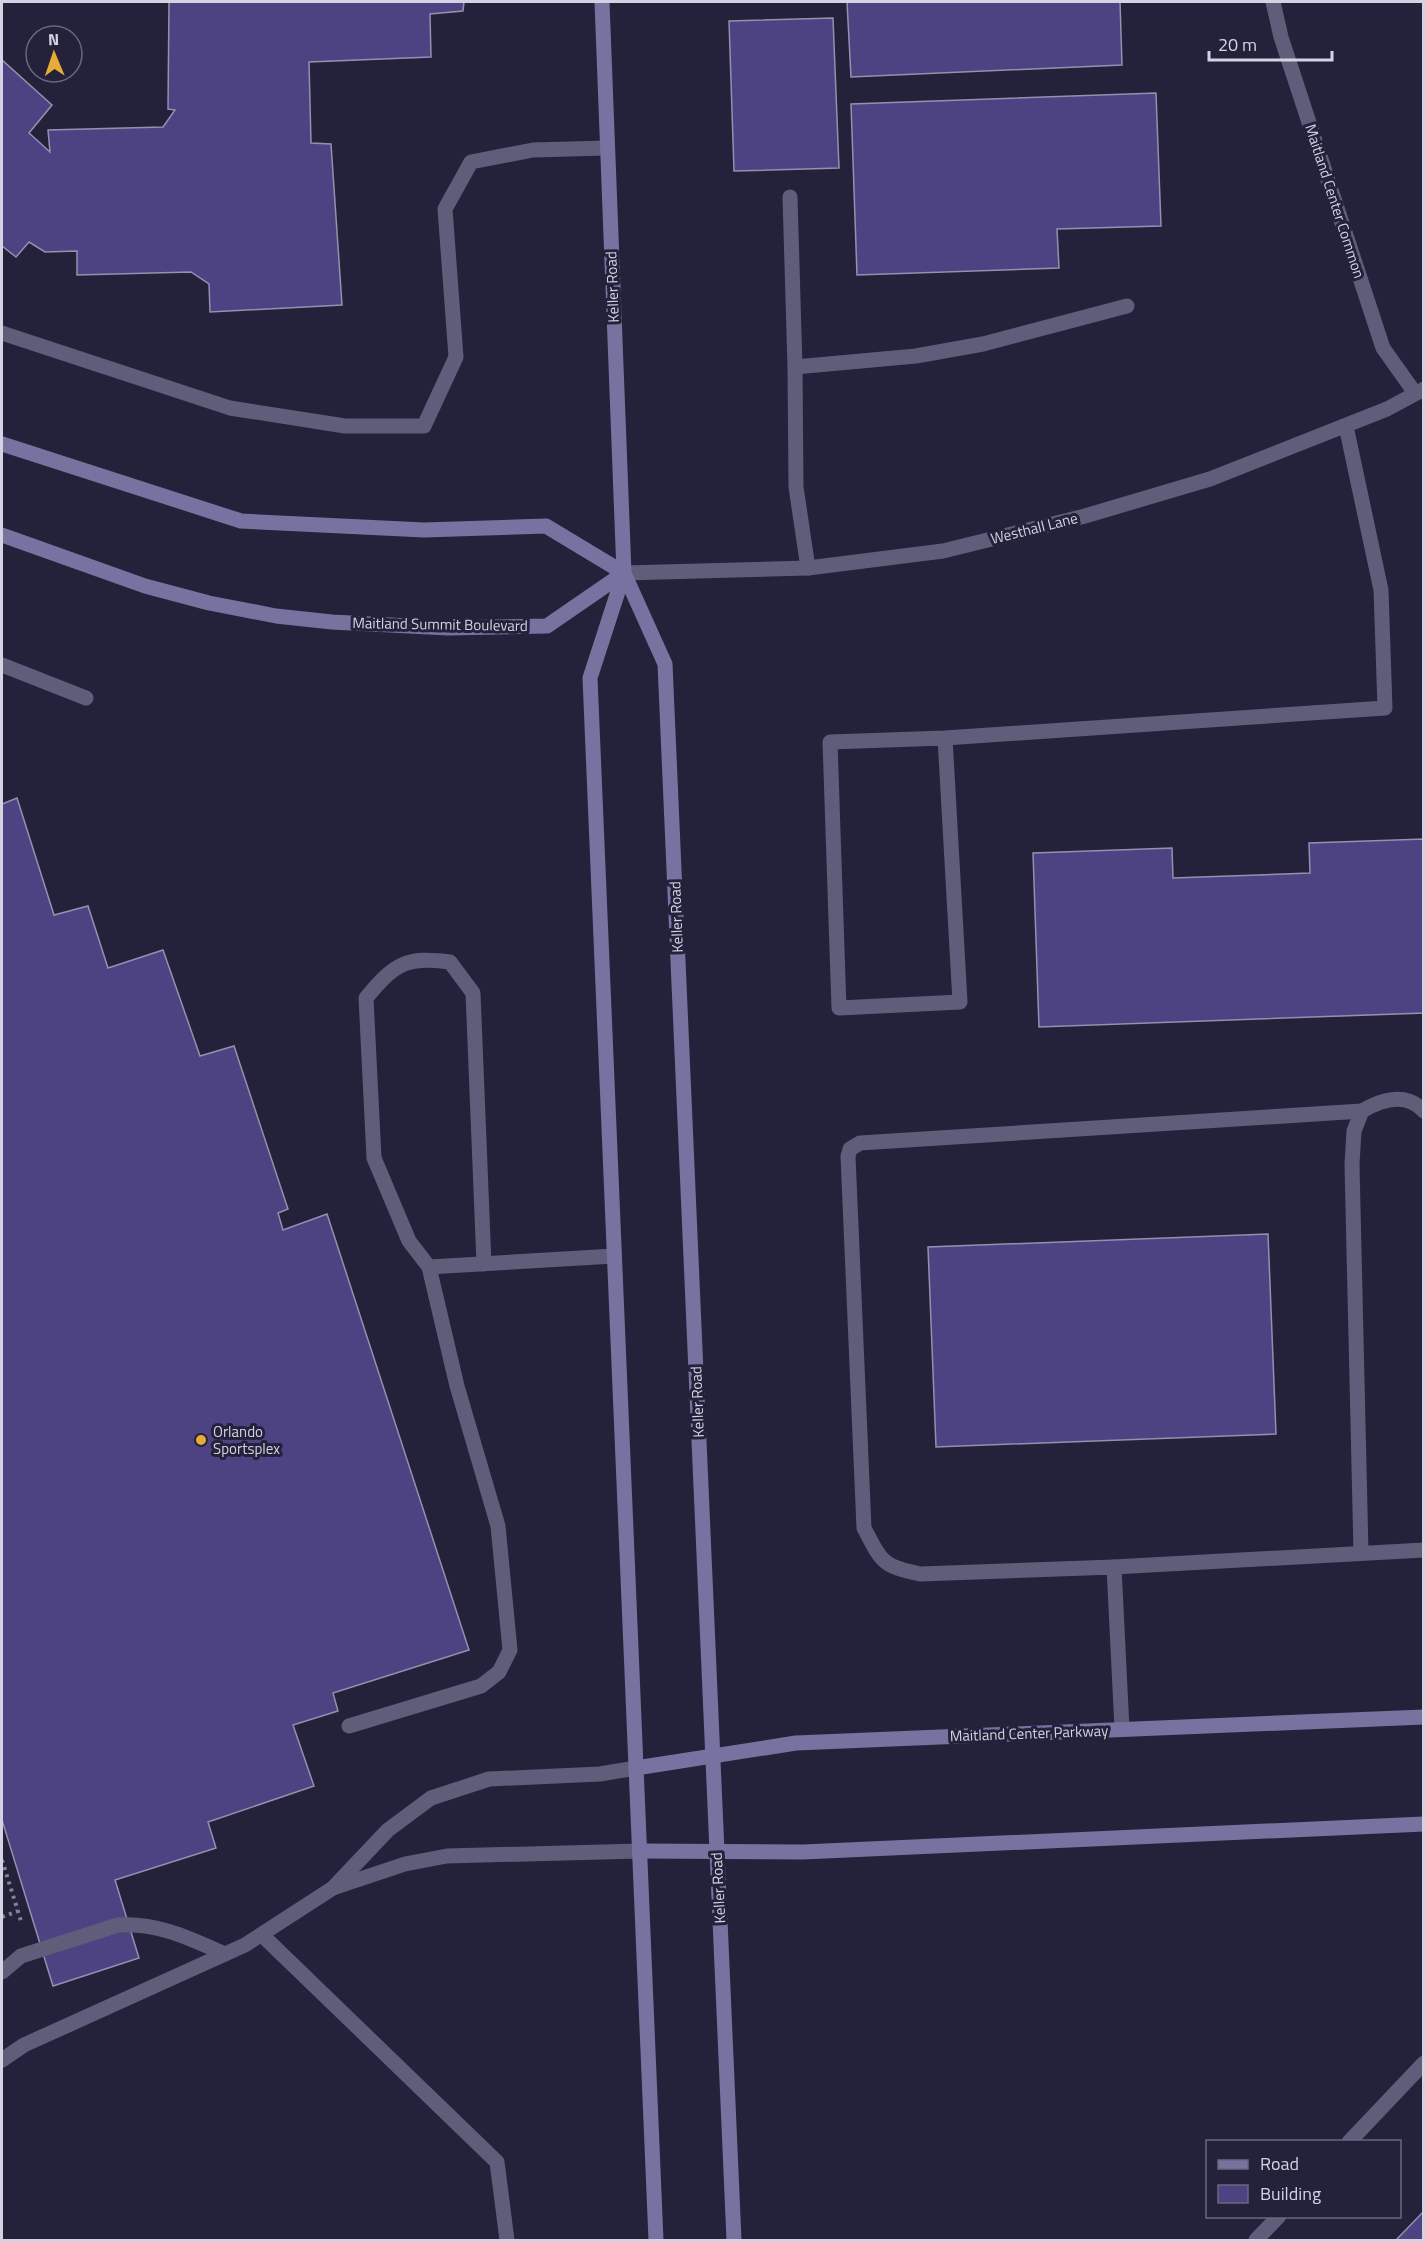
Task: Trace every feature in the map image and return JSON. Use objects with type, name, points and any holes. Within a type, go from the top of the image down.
[{"type":"street","name":"Keller Road","points":[[602,2],[624,573],[590,678],[656,2241]]},
{"type":"street","name":"Maitland Center Common","points":[[1273,2],[1281,37],[1383,348],[1419,391]]},
{"type":"street","points":[[2,333],[230,408],[345,426],[424,426],[456,357],[445,209],[471,162],[533,150],[607,148]]},
{"type":"street","points":[[790,197],[796,487],[808,567]]},
{"type":"street","points":[[795,368],[927,354],[983,344],[1127,306]]},
{"type":"street","name":"Westhall Lane","points":[[624,573],[808,567],[943,551],[1085,516],[1210,479],[1387,409],[1419,391]]},
{"type":"street","points":[[945,738],[960,1002],[839,1008],[830,742],[945,738],[1385,708],[1381,590],[1346,426]]},
{"type":"street","points":[[2,444],[241,521],[424,530],[546,526],[624,573]]},
{"type":"street","name":"Maitland Summit Boulevard","points":[[2,535],[145,586],[209,603],[276,616],[366,624],[448,628],[547,626],[624,573]]},
{"type":"street","name":"Keller Road","points":[[624,573],[665,663],[734,2241]]},
{"type":"street","points":[[2,665],[86,698]]},
{"type":"street","points":[[349,1726],[481,1686],[499,1672],[510,1650],[498,1526],[457,1386],[429,1267],[409,1240],[374,1158],[366,998],[388,971],[423,958],[450,962],[473,993],[484,1264]]},
{"type":"street","points":[[1424,1112],[1406,1100],[1392,1099],[1374,1104],[1362,1111],[860,1143],[850,1149],[848,1156],[864,1528],[875,1550],[889,1567],[920,1574],[1114,1567],[1424,1550]]},
{"type":"street","points":[[1361,1553],[1352,1164],[1354,1131],[1362,1111]]},
{"type":"street","points":[[429,1267],[614,1256]]},
{"type":"street","points":[[1114,1567],[1122,1729]]},
{"type":"street","name":"Maitland Center Parkway","points":[[636,1768],[796,1743],[1424,1717]]},
{"type":"street","points":[[2,2060],[24,2045],[262,1935],[333,1888],[388,1830],[431,1798],[489,1779],[600,1774],[636,1768]]},
{"type":"street","points":[[333,1888],[405,1864],[447,1856],[640,1851],[815,1851],[1424,1824]]},
{"type":"street","points":[[2,1972],[21,1956],[118,1925],[134,1923],[175,1933],[225,1954]]},
{"type":"street","points":[[262,1935],[497,2162],[507,2241]]},
{"type":"street","points":[[1351,2140],[1424,2063]]},
{"type":"street","points":[[1256,2241],[1278,2218]]},
{"type":"path","points":[[2,1860],[21,1921]]},
{"type":"path","points":[[2,1917],[18,1911]]},
{"type":"building","points":[[169,2],[464,2],[463,11],[430,14],[431,57],[309,62],[311,143],[331,144],[342,305],[210,312],[209,284],[191,272],[77,275],[77,251],[45,252],[29,242],[16,257],[2,246],[2,60],[24,80],[24,84],[29,84],[52,105],[29,133],[50,152],[48,130],[163,127],[175,110],[168,109]]},
{"type":"building","points":[[847,2],[1120,2],[1122,65],[851,77]]},
{"type":"building","points":[[833,18],[839,168],[734,171],[729,21]]},
{"type":"building","points":[[1156,93],[1161,226],[1057,229],[1059,268],[857,275],[851,104]]},
{"type":"building","name":"Orlando Sportsplex","points":[[17,798],[54,915],[88,906],[108,968],[163,950],[200,1056],[234,1046],[288,1209],[278,1213],[283,1230],[327,1214],[469,1650],[333,1693],[338,1711],[293,1725],[314,1786],[208,1822],[216,1848],[115,1880],[139,1958],[53,1986],[2,1820],[2,804]]},
{"type":"building","points":[[1424,839],[1424,1013],[1039,1027],[1033,853],[1172,848],[1173,878],[1310,873],[1309,843]]},
{"type":"building","points":[[1268,1234],[1276,1434],[936,1447],[928,1247]]},
{"type":"building","points":[[1424,2211],[1424,2240],[1396,2240]]},
{"type":"place","name":"Orlando Sportsplex","points":[[201,1440]]}]
